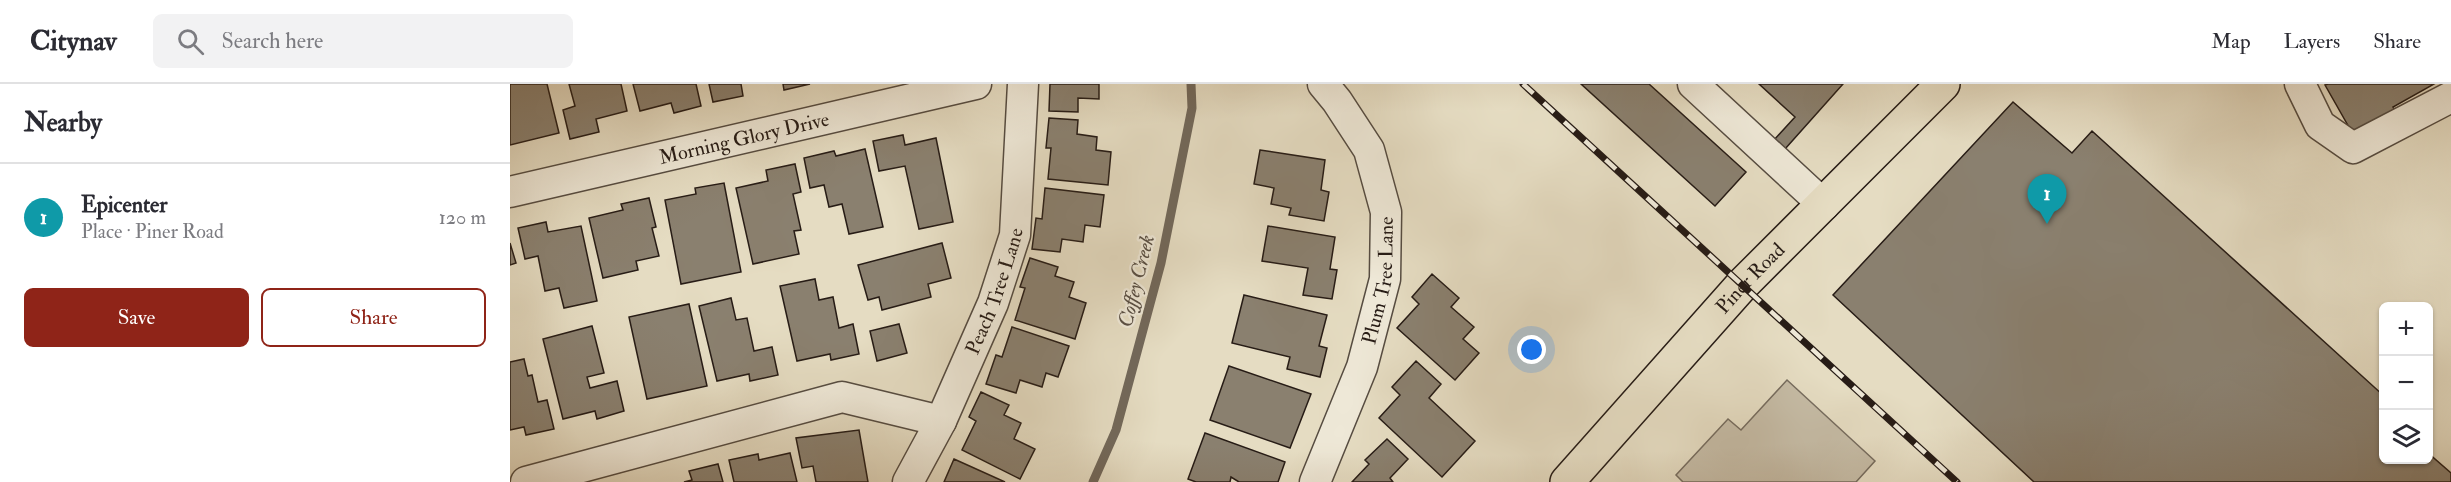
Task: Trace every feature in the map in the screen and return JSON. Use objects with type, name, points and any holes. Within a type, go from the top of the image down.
[{"type":"main road","name":"Piner Road","points":[[1567,482],[1742,285],[1943,84]]},
{"type":"street","name":"Morning Glory Drive","points":[[510,192],[976,84]]},
{"type":"street","name":"Peach Tree Lane","points":[[908,482],[941,421],[993,303],[1015,235],[1023,84]]},
{"type":"street","name":"Plum Tree Lane","points":[[1315,482],[1362,367],[1385,279],[1386,212],[1368,150],[1337,100],[1323,84]]},
{"type":"street","points":[[1693,84],[1824,205]]},
{"type":"street","points":[[2300,84],[2320,125],[2353,148],[2451,97]]},
{"type":"street","points":[[526,482],[842,397],[941,421]]},
{"type":"shaded area","points":[[1787,380],[1875,461],[1856,482],[1683,482],[1676,475],[1728,419],[1741,430]]},
{"type":"building","points":[[510,84],[547,84],[559,133],[510,145]]},
{"type":"building","points":[[569,84],[621,84],[627,111],[596,119],[599,132],[570,139],[563,110],[575,106]]},
{"type":"building","points":[[633,84],[696,84],[701,106],[674,113],[671,103],[640,111]]},
{"type":"building","points":[[709,84],[741,84],[743,96],[713,102]]},
{"type":"building","points":[[783,84],[810,84],[784,90]]},
{"type":"building","points":[[1050,84],[1099,84],[1099,99],[1078,98],[1078,112],[1049,111]]},
{"type":"building","points":[[1581,84],[1649,84],[1746,172],[1715,206]]},
{"type":"building","points":[[1759,84],[1843,84],[1785,149],[1773,141],[1795,117]]},
{"type":"building","points":[[2434,84],[2393,107],[2396,112],[2354,136],[2325,85]]},
{"type":"building","points":[[2013,102],[2072,153],[2092,131],[2379,391],[2379,464],[2433,464],[2433,457],[2451,473],[2451,482],[2034,482],[1833,295]]},
{"type":"building","points":[[1049,118],[1078,120],[1077,134],[1097,137],[1096,150],[1111,152],[1108,185],[1048,179],[1051,148],[1046,148]]},
{"type":"building","points":[[903,135],[905,145],[936,138],[953,222],[919,229],[905,166],[879,171],[873,141]]},
{"type":"building","points":[[865,149],[883,227],[849,234],[842,204],[829,207],[824,185],[810,188],[804,158],[834,151],[836,156]]},
{"type":"building","points":[[1260,150],[1325,160],[1321,190],[1329,192],[1324,221],[1289,215],[1291,208],[1271,204],[1274,188],[1254,184]]},
{"type":"building","points":[[795,164],[801,192],[793,194],[801,230],[794,231],[799,254],[753,264],[736,188],[768,181],[766,170]]},
{"type":"building","points":[[724,183],[741,272],[681,284],[665,200],[696,194],[695,188]]},
{"type":"building","points":[[1045,188],[1104,195],[1100,227],[1085,225],[1083,242],[1062,239],[1060,252],[1032,249],[1036,218],[1042,219]]},
{"type":"building","points":[[649,198],[656,227],[652,228],[659,256],[636,261],[638,270],[603,278],[589,218],[623,210],[621,204]]},
{"type":"building","points":[[546,222],[548,232],[581,226],[597,301],[564,308],[559,288],[545,291],[538,256],[525,259],[518,228]]},
{"type":"building","points":[[1268,226],[1335,237],[1330,269],[1337,270],[1332,299],[1303,295],[1308,268],[1262,261]]},
{"type":"building","points":[[510,243],[516,263],[510,265]]},
{"type":"building","points":[[942,243],[951,278],[928,284],[931,297],[882,310],[879,297],[868,300],[858,265]]},
{"type":"building","points":[[1030,258],[1058,267],[1055,276],[1074,282],[1069,297],[1086,303],[1075,339],[1015,320],[1025,288],[1020,287]]},
{"type":"building","points":[[1432,274],[1459,298],[1451,307],[1474,327],[1463,339],[1479,353],[1455,380],[1397,328],[1419,304],[1412,297]]},
{"type":"building","points":[[815,279],[819,300],[833,297],[839,328],[853,324],[859,354],[831,360],[830,354],[797,361],[780,286]]},
{"type":"building","points":[[1244,295],[1327,315],[1319,346],[1327,348],[1320,377],[1287,369],[1290,357],[1232,343]]},
{"type":"building","points":[[731,298],[736,320],[747,318],[754,351],[772,347],[778,375],[750,381],[749,374],[717,381],[699,306]]},
{"type":"building","points":[[689,304],[707,386],[647,399],[629,317]]},
{"type":"building","points":[[899,324],[907,353],[877,361],[870,331]]},
{"type":"building","points":[[592,326],[604,373],[587,377],[590,388],[617,381],[624,411],[597,419],[595,411],[563,419],[543,339]]},
{"type":"building","points":[[1012,327],[1069,346],[1058,377],[1046,373],[1042,387],[1020,380],[1016,393],[986,384],[996,355],[1002,357]]},
{"type":"building","points":[[524,359],[528,376],[532,375],[538,402],[547,400],[554,429],[526,435],[524,427],[510,430],[510,362]]},
{"type":"building","points":[[1416,361],[1441,384],[1429,398],[1475,441],[1442,477],[1379,418],[1400,395],[1392,387]]},
{"type":"building","points":[[1229,366],[1311,394],[1290,448],[1210,420]]},
{"type":"building","points":[[981,392],[1009,405],[1004,415],[1021,423],[1014,439],[1035,449],[1020,479],[962,450],[976,421],[969,417]]},
{"type":"building","points":[[859,430],[868,482],[816,482],[813,466],[802,468],[796,438]]},
{"type":"building","points":[[1205,433],[1285,462],[1278,482],[1239,482],[1231,477],[1230,482],[1196,482],[1188,479]]},
{"type":"building","points":[[1387,439],[1408,459],[1390,478],[1393,482],[1352,482],[1369,464],[1365,460]]},
{"type":"building","points":[[790,453],[797,482],[734,482],[729,460],[758,454],[759,460]]},
{"type":"building","points":[[954,459],[1005,482],[944,482]]},
{"type":"building","points":[[718,464],[723,482],[684,482],[692,480],[689,471]]},
{"type":"waterway","name":"Coffey Creek","points":[[1093,482],[1116,430],[1161,263],[1192,108],[1191,84]]},
{"type":"railway","points":[[1523,84],[1957,482]]},
{"type":"place","name":"Epicenter","points":[[2047,224]]}]
